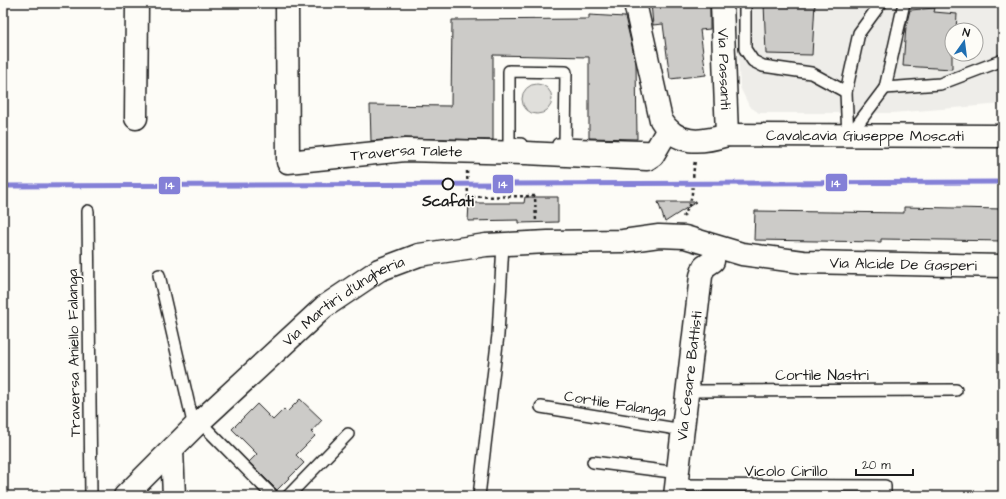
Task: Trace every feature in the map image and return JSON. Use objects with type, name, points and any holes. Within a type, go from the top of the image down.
[{"type":"street","points":[[136,118],[138,3]]},
{"type":"street","name":"Traversa Talete","points":[[287,3],[288,162],[406,150],[526,152],[647,159],[653,155],[662,139]]},
{"type":"street","points":[[635,3],[656,106],[661,120],[662,139],[678,137],[698,141]]},
{"type":"street","name":"Via Passanti","points":[[722,3],[727,135]]},
{"type":"street","name":"Cavalcavia Giuseppe Moscati","points":[[698,141],[727,135],[848,137],[1003,136]]},
{"type":"street","name":"Via Martiri d'Ungheria","points":[[125,496],[197,424],[324,307],[379,270],[419,255],[503,244],[623,241],[651,236],[677,236],[709,252]]},
{"type":"street","name":"Via Martiri d'Ungheria","points":[[623,241],[688,253],[709,252]]},
{"type":"street","name":"Via Alcide De Gasperi","points":[[709,252],[742,254],[803,262],[1003,266]]},
{"type":"street","name":"Via Cesare Battisti","points":[[677,485],[701,276],[709,252]]},
{"type":"street","points":[[172,450],[174,496]]},
{"type":"lane","points":[[745,3],[745,49],[752,61],[763,66],[811,73],[846,92]]},
{"type":"lane","points":[[848,137],[846,92],[860,33],[881,3]]},
{"type":"lane","points":[[848,137],[885,88],[904,3]]},
{"type":"lane","points":[[885,88],[940,84],[1003,60]]},
{"type":"lane","points":[[565,144],[566,72],[510,71],[509,144],[586,145],[662,139]]},
{"type":"lane","name":"Traversa Aniello Falanga","points":[[88,211],[91,496]]},
{"type":"lane","points":[[479,496],[498,335],[503,244]]},
{"type":"lane","points":[[159,275],[197,424],[273,496]]},
{"type":"lane","name":"Cortile Nastri","points":[[688,391],[956,390]]},
{"type":"lane","name":"Cortile Falanga","points":[[542,407],[683,430]]},
{"type":"lane","points":[[288,496],[348,434]]},
{"type":"lane","points":[[593,462],[677,485]]},
{"type":"lane","name":"Vicolo Cirillo","points":[[677,485],[885,486],[884,496]]},
{"type":"path","points":[[677,236],[680,222],[693,196],[693,171],[698,141]]},
{"type":"path","points":[[467,164],[468,197],[535,196],[536,225]]},
{"type":"shaded area","points":[[735,3],[1003,3],[1003,104],[892,113],[759,113],[749,106],[740,87]]},
{"type":"shaded area","points":[[537,84],[548,88],[552,99],[548,110],[537,114],[526,110],[522,99],[526,88]]},
{"type":"building","points":[[651,3],[710,3],[710,29],[700,30],[706,75],[670,79],[663,24],[653,25]]},
{"type":"building","points":[[764,3],[815,3],[812,55],[766,54]]},
{"type":"building","points":[[935,8],[934,12],[957,14],[956,22],[944,22],[944,62],[952,62],[952,69],[903,66],[906,26],[910,10]]},
{"type":"building","points":[[589,15],[625,17],[636,63],[637,139],[589,138],[589,57],[493,55],[493,140],[405,138],[371,141],[370,105],[451,106],[452,20],[589,19]]},
{"type":"building","points":[[525,197],[558,197],[558,222],[519,223],[519,220],[468,221],[469,203],[524,203]]},
{"type":"building","points":[[658,202],[696,202],[665,222]]},
{"type":"building","points":[[904,207],[1003,209],[1003,241],[881,239],[881,242],[754,240],[755,211],[904,213]]},
{"type":"building","points":[[300,399],[322,420],[311,432],[315,436],[296,455],[304,463],[277,490],[249,462],[257,454],[232,429],[257,404],[273,420],[284,409],[287,412]]},
{"type":"transit line","name":"14","points":[[3,186],[1003,182]]},
{"type":"place","name":"Scafati","points":[[448,184]]}]
